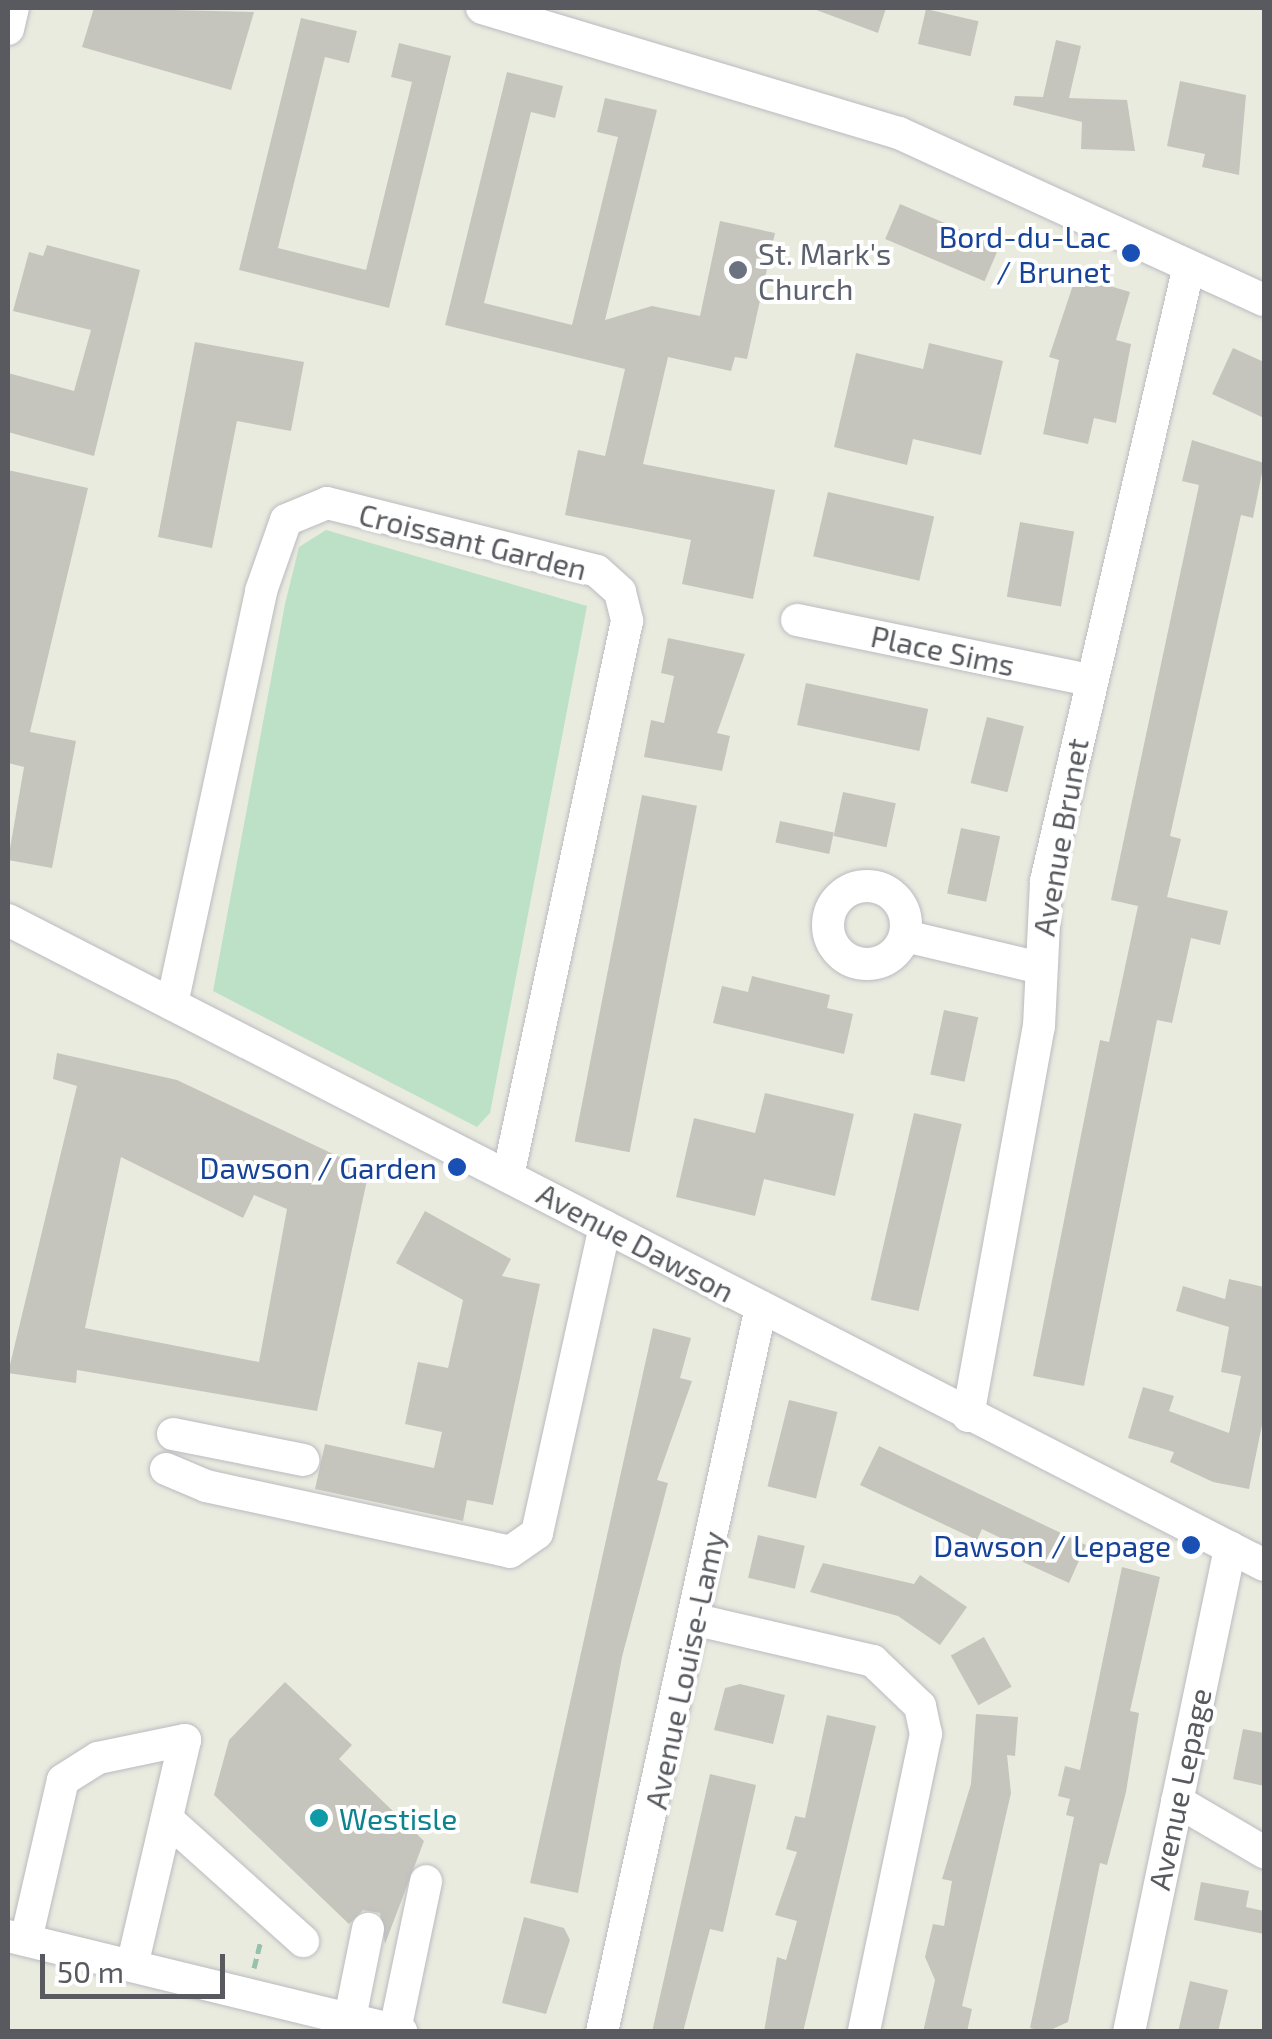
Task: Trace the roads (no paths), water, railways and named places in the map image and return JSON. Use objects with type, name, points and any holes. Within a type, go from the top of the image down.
[{"type":"street","points":[[8,29],[13,8]]},
{"type":"street","points":[[482,8],[899,133],[1264,300]]},
{"type":"street","name":"Avenue Brunet","points":[[968,1416],[1039,1026],[1046,882],[1189,266]]},
{"type":"street","name":"Croissant Garden","points":[[172,1004],[262,591],[286,520],[327,503],[597,571],[620,592],[626,621],[508,1176]]},
{"type":"street","name":"Place Sims","points":[[796,620],[1090,680]]},
{"type":"street","name":"Avenue Dawson","points":[[8,920],[1264,1565]]},
{"type":"street","points":[[905,936],[1040,968]]},
{"type":"street","points":[[166,1469],[206,1486],[510,1552],[536,1533],[605,1226]]},
{"type":"street","name":"Avenue Louise-Lamy","points":[[602,2032],[696,1620],[761,1307]]},
{"type":"street","points":[[174,1434],[303,1460]]},
{"type":"street","name":"Avenue Lepage","points":[[1129,2032],[1230,1548]]},
{"type":"street","points":[[696,1620],[873,1661],[920,1706],[926,1734],[864,2032]]},
{"type":"street","points":[[132,1966],[185,1740],[98,1758],[64,1780],[17,1938],[132,1966],[350,2018],[398,2030],[426,1881]]},
{"type":"street","points":[[1177,1801],[1264,1852]]},
{"type":"street","points":[[166,1819],[303,1942]]},
{"type":"street","points":[[350,2018],[368,1929]]},
{"type":"place","name":"Bord-du-Lac / Brunet","points":[[1131,253]]},
{"type":"place","name":"St. Mark's Church","points":[[738,270]]},
{"type":"place","name":"Dawson / Garden","points":[[457,1167]]},
{"type":"place","name":"Dawson / Lepage","points":[[1191,1545]]},
{"type":"place","name":"Westisle","points":[[319,1818]]}]
